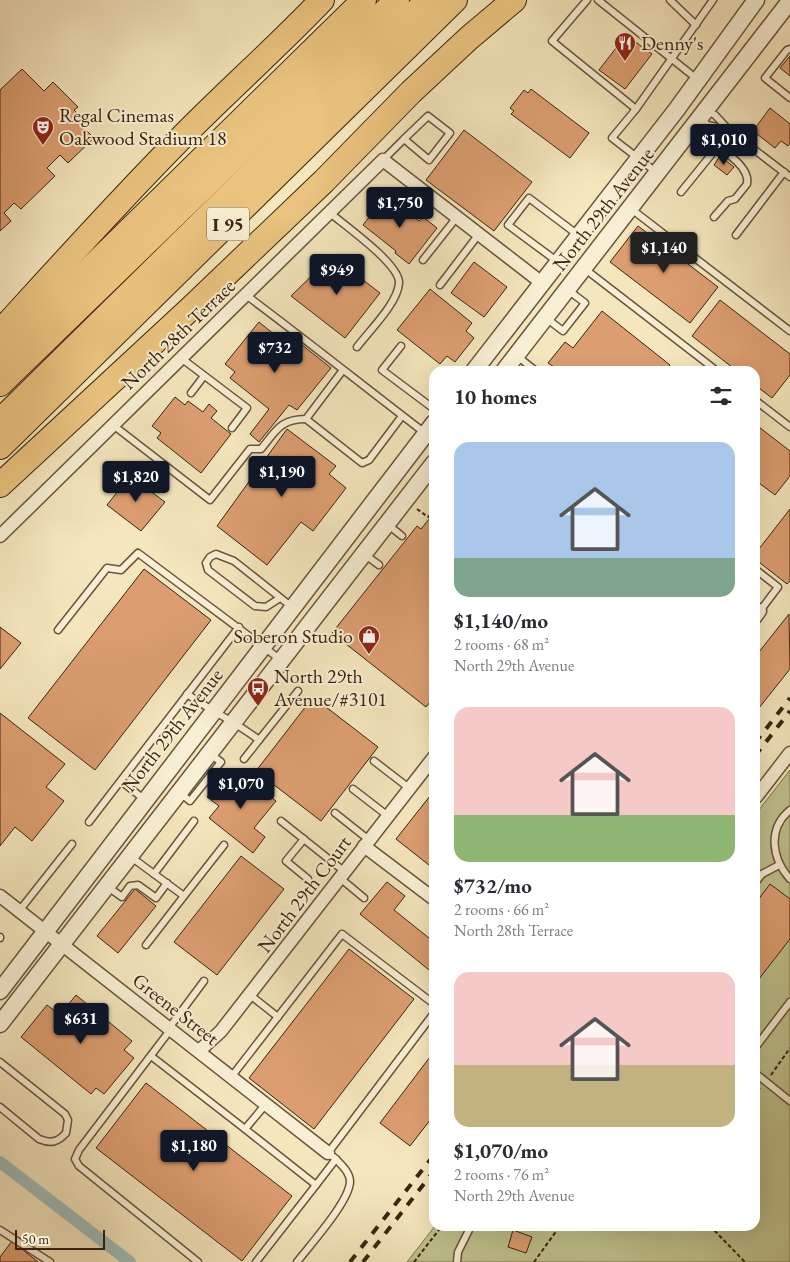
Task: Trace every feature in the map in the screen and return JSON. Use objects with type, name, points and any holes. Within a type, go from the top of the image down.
[{"type":"highway","points":[[0,332],[66,259],[189,130],[322,0]]},
{"type":"highway","points":[[0,357],[364,0]]},
{"type":"highway","points":[[0,384],[397,0]]},
{"type":"highway","points":[[0,420],[428,0]]},
{"type":"highway","name":"I 95","points":[[0,447],[455,0]]},
{"type":"highway","points":[[0,484],[79,414],[198,302],[324,181],[411,92],[469,38],[514,0]]},
{"type":"street","name":"North 29th Avenue","points":[[478,366],[639,158],[756,0]]},
{"type":"street","name":"North 29th Avenue","points":[[508,366],[790,0]]},
{"type":"street","name":"North 28th Terrace","points":[[0,536],[383,160]]},
{"type":"street","points":[[383,160],[542,283]]},
{"type":"street","name":"North 29th Avenue","points":[[3,982],[44,932],[263,646],[286,602],[429,430]]},
{"type":"street","points":[[0,1024],[131,857],[429,468]]},
{"type":"street","points":[[760,792],[790,753]]},
{"type":"street","name":"North 29th Court","points":[[199,1051],[221,1032],[429,763]]},
{"type":"street","points":[[367,843],[429,895]]},
{"type":"street","name":"Greene Street","points":[[0,896],[332,1156]]},
{"type":"lane","points":[[586,0],[552,41],[636,109]]},
{"type":"lane","points":[[598,0],[698,80]]},
{"type":"lane","points":[[670,0],[696,25]]},
{"type":"lane","points":[[657,173],[612,138],[636,109],[713,0]]},
{"type":"lane","points":[[790,49],[786,50],[765,78],[790,98]]},
{"type":"lane","points":[[702,115],[708,125],[730,130]]},
{"type":"lane","points":[[702,115],[715,115],[730,130],[788,174],[736,235]]},
{"type":"lane","points":[[383,160],[404,139],[428,116],[450,133],[429,160],[404,139]]},
{"type":"lane","points":[[681,192],[715,150],[720,150],[739,164],[747,174],[747,184],[735,199],[728,200],[714,217]]},
{"type":"lane","points":[[558,262],[508,224],[529,198],[579,236]]},
{"type":"lane","points":[[630,208],[790,331]]},
{"type":"lane","points":[[329,212],[389,263],[398,275],[399,283],[393,300],[357,347]]},
{"type":"lane","points":[[423,260],[457,217]]},
{"type":"lane","points":[[440,285],[479,234]]},
{"type":"lane","points":[[584,268],[711,366]]},
{"type":"lane","points":[[546,318],[563,331],[579,310],[584,303],[567,289]]},
{"type":"lane","points":[[246,295],[330,357],[402,416],[429,429]]},
{"type":"lane","points":[[401,346],[382,370],[429,405]]},
{"type":"lane","points":[[516,356],[529,366]]},
{"type":"lane","points":[[181,358],[247,408],[232,428]]},
{"type":"lane","points":[[306,419],[344,370]]},
{"type":"lane","points":[[191,393],[204,376]]},
{"type":"lane","points":[[760,404],[790,427]]},
{"type":"lane","points":[[113,425],[210,500],[250,449],[261,450],[284,422],[292,419],[306,419],[362,463],[369,460],[402,416]]},
{"type":"lane","points":[[386,524],[402,536]]},
{"type":"lane","points":[[58,630],[107,568],[121,570],[138,553],[282,661]]},
{"type":"lane","points":[[216,554],[223,555],[234,561],[286,602],[266,607],[255,606],[208,570],[206,563],[210,557],[216,554]]},
{"type":"lane","points":[[364,554],[379,565]]},
{"type":"lane","points":[[760,573],[778,587],[760,608]]},
{"type":"lane","points":[[90,822],[238,627]]},
{"type":"lane","points":[[244,759],[298,691]]},
{"type":"lane","points":[[187,694],[212,712],[235,722],[259,740]]},
{"type":"lane","points":[[374,761],[410,788]]},
{"type":"lane","points":[[121,781],[145,800]]},
{"type":"lane","points":[[353,789],[388,816]]},
{"type":"lane","points":[[790,810],[779,822],[774,836],[775,856],[779,865],[790,879]]},
{"type":"lane","points":[[335,814],[367,843]]},
{"type":"lane","points":[[154,874],[194,821]]},
{"type":"lane","points":[[281,821],[304,839],[364,898]]},
{"type":"lane","points":[[304,839],[286,861],[308,879]]},
{"type":"lane","points":[[19,911],[72,844]]},
{"type":"lane","points":[[146,945],[224,845]]},
{"type":"lane","points":[[131,857],[184,896]]},
{"type":"lane","points":[[760,877],[779,865]]},
{"type":"lane","points":[[108,886],[122,897],[130,886],[138,885],[156,898],[167,883]]},
{"type":"lane","points":[[232,1076],[342,934],[429,1000]]},
{"type":"lane","points":[[198,1262],[79,1166],[75,1159],[79,1150],[151,1056],[204,981]]},
{"type":"lane","points":[[250,995],[278,1017]]},
{"type":"lane","points":[[760,1041],[790,1002]]},
{"type":"lane","points":[[256,1262],[316,1185],[332,1156],[429,1020]]},
{"type":"lane","points":[[151,1056],[316,1185]]},
{"type":"lane","points":[[0,1062],[65,1114],[68,1120],[66,1133],[54,1142],[46,1142],[0,1107]]},
{"type":"lane","points":[[760,1077],[790,1101]]},
{"type":"lane","points":[[245,1129],[266,1104]]},
{"type":"lane","points":[[297,1262],[342,1202],[350,1182],[347,1171],[332,1156]]},
{"type":"lane","points":[[0,1230],[50,1262]]},
{"type":"lane","points":[[457,1262],[458,1252],[468,1231]]},
{"type":"path","points":[[412,505],[428,517],[429,516]]},
{"type":"path","points":[[760,1089],[790,1048]]},
{"type":"path","points":[[414,1262],[438,1231]]},
{"type":"path","points":[[534,1262],[556,1231]]},
{"type":"path","points":[[715,1231],[745,1262]]},
{"type":"green space","points":[[790,770],[790,1262],[407,1262],[431,1231],[760,1231],[760,809]]},
{"type":"building","name":"Denny's","points":[[626,35],[652,54],[625,89],[599,70]]},
{"type":"building","points":[[790,56],[790,76],[780,68]]},
{"type":"building","name":"Regal Cinemas Oakwood Stadium 18","points":[[22,69],[44,91],[53,82],[78,107],[74,110],[88,124],[84,128],[94,138],[68,163],[60,155],[47,168],[55,176],[21,209],[14,203],[4,213],[11,221],[0,231],[0,90]]},
{"type":"building","points":[[531,89],[589,133],[570,158],[511,114],[514,111],[510,108],[524,90],[528,93]]},
{"type":"building","points":[[770,108],[790,124],[790,143],[788,146],[781,141],[775,148],[753,131]]},
{"type":"building","points":[[464,130],[532,182],[494,231],[426,180]]},
{"type":"building","points":[[720,156],[734,167],[727,175],[714,165]]},
{"type":"building","points":[[386,195],[419,221],[423,217],[437,228],[409,264],[395,253],[396,251],[363,225]]},
{"type":"building","points":[[638,226],[718,287],[690,323],[610,262]]},
{"type":"building","points":[[332,256],[380,293],[345,338],[291,296]]},
{"type":"building","points":[[474,262],[507,287],[484,317],[451,293]]},
{"type":"building","points":[[430,289],[472,323],[466,331],[474,338],[455,362],[447,356],[440,364],[397,330]]},
{"type":"building","points":[[720,300],[790,354],[790,375],[772,398],[760,389],[760,366],[731,366],[692,336]]},
{"type":"building","points":[[602,311],[670,365],[552,366],[548,363],[565,342],[573,348]]},
{"type":"building","points":[[259,322],[286,344],[292,337],[331,368],[297,410],[289,405],[259,442],[250,434],[269,409],[230,378],[235,372],[225,364]]},
{"type":"building","points":[[175,397],[185,405],[188,401],[203,412],[209,404],[217,411],[211,418],[231,434],[201,473],[157,438],[161,433],[152,426]]},
{"type":"building","points":[[760,428],[790,451],[790,476],[775,495],[760,484]]},
{"type":"building","points":[[287,429],[336,466],[329,474],[346,488],[313,531],[301,522],[267,565],[217,526]]},
{"type":"building","points":[[130,476],[165,502],[141,531],[107,505]]},
{"type":"building","points":[[790,509],[790,581],[787,584],[760,563],[760,548]]},
{"type":"building","points":[[429,519],[429,703],[426,707],[332,633],[417,526],[421,529]]},
{"type":"building","points":[[144,569],[211,620],[95,770],[28,718]]},
{"type":"building","points":[[789,614],[790,669],[760,707],[760,651]]},
{"type":"building","points":[[0,627],[21,643],[0,669]]},
{"type":"building","points":[[313,697],[378,747],[321,821],[256,771]]},
{"type":"building","points":[[0,713],[65,764],[46,787],[64,801],[32,841],[15,827],[0,846]]},
{"type":"building","points":[[243,775],[276,801],[254,828],[265,837],[253,853],[209,818],[219,806],[207,797],[222,778],[234,787]]},
{"type":"building","points":[[429,797],[429,865],[396,839]]},
{"type":"building","points":[[241,856],[284,889],[217,975],[174,942]]},
{"type":"building","points":[[387,882],[405,896],[394,910],[429,938],[429,970],[360,914]]},
{"type":"building","points":[[770,884],[790,899],[790,939],[760,978],[760,897]]},
{"type":"building","points":[[135,889],[156,906],[118,953],[97,936]]},
{"type":"building","points":[[349,949],[414,999],[314,1129],[249,1078]]},
{"type":"building","points":[[76,995],[132,1041],[124,1050],[134,1058],[104,1094],[96,1088],[91,1094],[21,1037],[47,1005],[60,1015]]},
{"type":"building","points":[[429,1058],[429,1121],[410,1146],[380,1123]]},
{"type":"building","points":[[146,1083],[292,1196],[242,1261],[96,1148]]},
{"type":"building","points":[[513,1231],[532,1237],[526,1253],[508,1247]]},
{"type":"building","points":[[12,1241],[38,1262],[0,1262],[0,1257]]},
{"type":"waterway","points":[[0,1162],[130,1262]]},
{"type":"railway","points":[[760,737],[790,698]]},
{"type":"railway","points":[[760,750],[790,711]]},
{"type":"railway","points":[[350,1262],[429,1161]]},
{"type":"railway","points":[[363,1262],[429,1177]]},
{"type":"place","name":"Denny's","points":[[625,62]]},
{"type":"place","name":"Regal Cinemas Oakwood Stadium 18","points":[[43,146]]},
{"type":"place","name":"Soberon Studio","points":[[369,655]]},
{"type":"place","name":"North 29th Avenue/#3101","points":[[258,707]]}]
